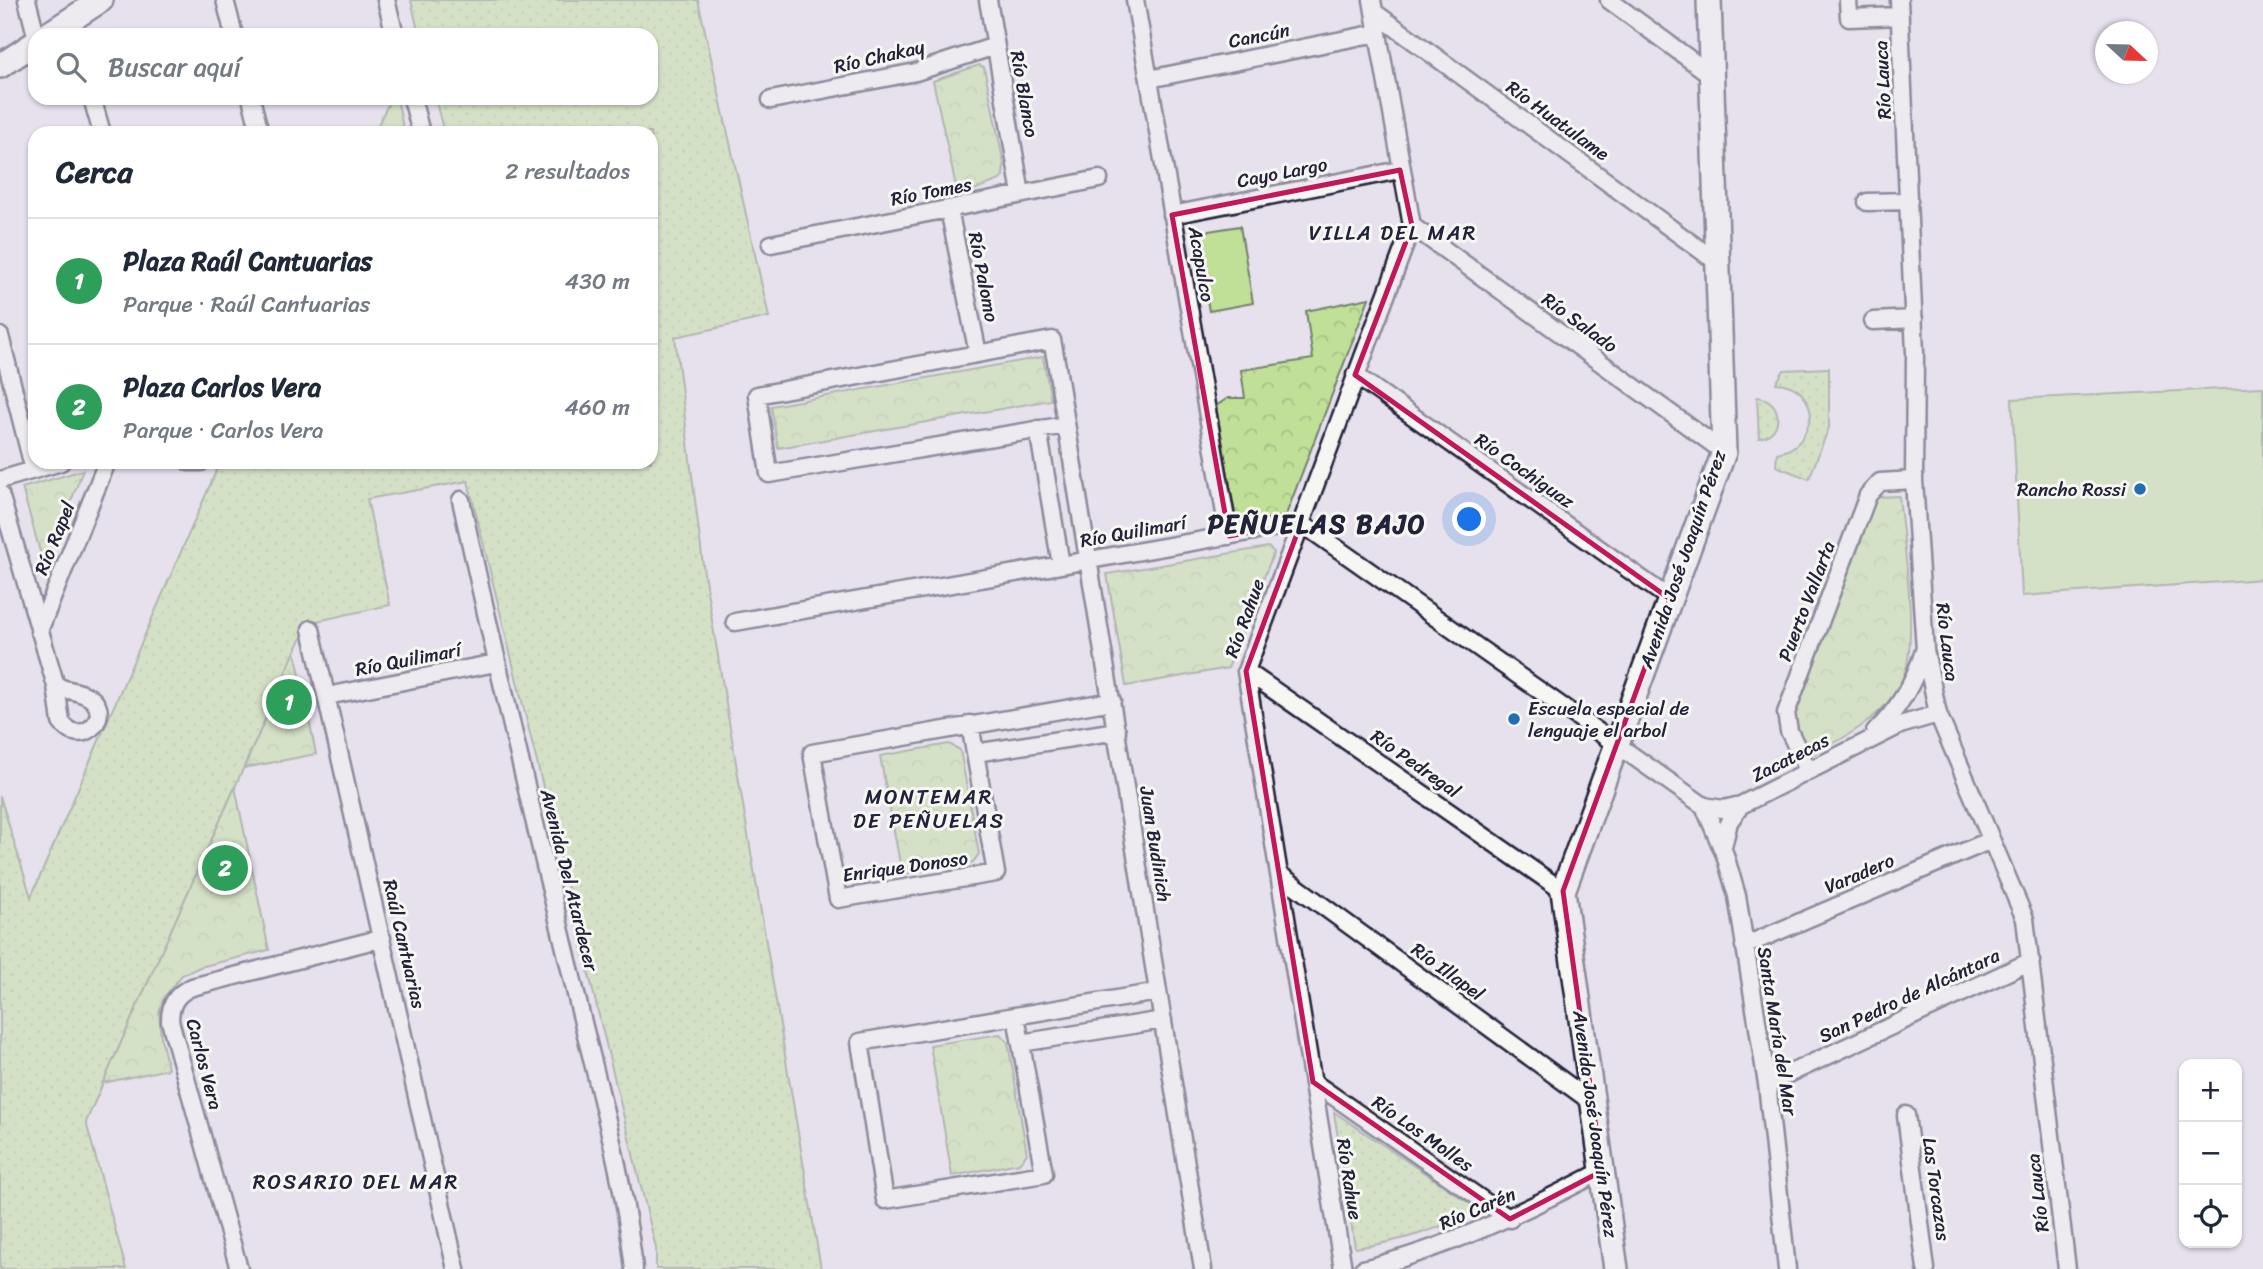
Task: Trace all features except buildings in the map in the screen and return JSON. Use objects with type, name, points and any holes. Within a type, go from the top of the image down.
[{"type":"main road","points":[[72,28],[101,0]]},
{"type":"main road","name":"Avenida José Joaquín Pérez","points":[[1616,1269],[1563,891],[1724,453],[1709,0]]},
{"type":"main road","points":[[0,65],[28,47]]},
{"type":"street","points":[[27,0],[34,28]]},
{"type":"street","points":[[225,0],[232,28]]},
{"type":"street","points":[[386,0],[393,28]]},
{"type":"street","name":"Río Blanco","points":[[988,0],[1021,194]]},
{"type":"street","name":"Acapulco","points":[[1135,0],[1229,536]]},
{"type":"street","points":[[1609,0],[1712,75]]},
{"type":"street","points":[[1848,0],[1849,18],[1900,8]]},
{"type":"street","points":[[1373,6],[1412,226]]},
{"type":"street","name":"Río Huatulame","points":[[1373,6],[1717,262]]},
{"type":"street","name":"Río Lauca","points":[[1900,8],[1914,319],[1914,480],[1925,650],[1938,714],[2025,919],[2067,1269]]},
{"type":"street","name":"Cancún","points":[[1149,79],[1377,33]]},
{"type":"street","name":"Río Chakay","points":[[771,100],[916,72],[995,46]]},
{"type":"street","points":[[94,105],[100,126]]},
{"type":"street","points":[[253,105],[258,126]]},
{"type":"street","points":[[414,105],[419,126]]},
{"type":"street","name":"Cayo Largo","points":[[1172,215],[1400,170]]},
{"type":"street","name":"Río Tomes","points":[[771,244],[1099,179]]},
{"type":"street","points":[[1867,202],[1909,201]]},
{"type":"street","name":"Río Palomo","points":[[949,208],[978,354]]},
{"type":"street","name":"Río Rahue","points":[[1343,1269],[1247,671],[1412,226]]},
{"type":"street","name":"Río Salado","points":[[1412,226],[1724,453]]},
{"type":"street","points":[[1873,321],[1914,319]]},
{"type":"street","points":[[0,336],[28,446]]},
{"type":"street","name":"Juan Budinich","points":[[1066,425],[769,474],[757,395],[1052,340],[1090,560],[1203,1269]]},
{"type":"street","name":"Río Cochiguaz","points":[[1355,375],[1670,599]]},
{"type":"street","points":[[1038,429],[1061,565]]},
{"type":"street","points":[[0,480],[37,469]]},
{"type":"street","name":"Río Rapel","points":[[39,631],[104,469]]},
{"type":"street","name":"Puerto Vallarta","points":[[1808,770],[1789,730],[1786,713],[1868,495],[1880,482],[1914,480]]},
{"type":"street","name":"Río Rapel","points":[[0,494],[56,686]]},
{"type":"street","name":"Avenida Del Atardecer","points":[[461,500],[496,663],[613,1149],[634,1269]]},
{"type":"street","points":[[1301,523],[1704,806]]},
{"type":"street","name":"Río Quilimarí","points":[[735,622],[1301,523]]},
{"type":"street","name":"Raúl Cantuarias","points":[[311,628],[456,1269]]},
{"type":"street","name":"Zacatecas","points":[[1859,745],[1887,721],[1898,707],[1914,680],[1925,650]]},
{"type":"street","name":"Río Quilimarí","points":[[327,696],[496,663]]},
{"type":"street","name":"Río Pedregal","points":[[1247,671],[1563,891]]},
{"type":"street","name":"Enrique Donoso","points":[[970,724],[996,873],[838,900],[812,753],[970,724],[1112,701]]},
{"type":"street","name":"Zacatecas","points":[[1704,806],[1723,809],[1741,806],[1900,725],[1938,714]]},
{"type":"street","points":[[975,753],[1117,731]]},
{"type":"street","name":"Santa María del Mar","points":[[1704,806],[1723,849],[1737,896],[1767,1084],[1787,1269]]},
{"type":"street","name":"Zacatecas","points":[[1723,849],[1728,822],[1741,806]]},
{"type":"street","name":"Varadero","points":[[1744,946],[1991,840]]},
{"type":"street","name":"Río Illapel","points":[[1279,874],[1593,1103]]},
{"type":"street","name":"Carlos Vera","points":[[239,1269],[170,1021],[172,1004],[181,992],[192,987],[382,937]]},
{"type":"street","name":"San Pedro de Alcántara","points":[[1767,1084],[2031,961]]},
{"type":"street","points":[[1016,1016],[1044,1174],[885,1200],[860,1042],[1158,992]]},
{"type":"street","points":[[1021,1043],[1163,1020]]},
{"type":"street","name":"Río Los Molles","points":[[1313,1083],[1510,1219]]},
{"type":"street","name":"Las Torcazas","points":[[1906,1115],[1926,1269]]},
{"type":"street","name":"Río Carén","points":[[1363,1269],[1431,1250],[1510,1219],[1602,1171]]},
{"type":"highlighted area","points":[[1400,170],[1412,226],[1355,375],[1670,599],[1563,891],[1602,1171],[1510,1219],[1313,1082],[1246,671],[1301,523],[1229,536],[1172,215]]},
{"type":"green space","points":[[411,0],[698,0],[769,317],[675,337],[704,573],[821,1269],[656,1269],[656,1248],[468,481],[367,499],[390,605],[308,623],[86,1122],[126,1269],[0,1269],[0,796],[31,897],[217,469],[658,469],[658,126],[442,126],[437,105],[658,105],[658,28],[417,28]]},
{"type":"green space","points":[[979,65],[984,67],[1004,164],[1003,176],[1000,180],[958,196],[933,81]]},
{"type":"green space","points":[[388,105],[398,105],[403,126],[377,126]]},
{"type":"green space","points":[[1240,226],[1253,303],[1209,311],[1196,233]]},
{"type":"green space","points":[[1369,298],[1284,520],[1243,525],[1235,514],[1216,406],[1228,398],[1245,398],[1241,370],[1313,359],[1306,311]]},
{"type":"green space","points":[[1043,357],[1051,400],[778,448],[771,406]]},
{"type":"green space","points":[[1829,368],[1829,427],[1809,479],[1776,466],[1777,453],[1791,448],[1801,440],[1811,414],[1800,391],[1789,385],[1776,383],[1784,370]]},
{"type":"green space","name":"Rancho Rossi","points":[[2263,387],[2263,579],[2022,596],[2012,399]]},
{"type":"green space","points":[[1757,397],[1772,404],[1778,417],[1773,431],[1759,438]]},
{"type":"green space","points":[[83,470],[45,569],[22,488]]},
{"type":"green space","points":[[1899,496],[1910,618],[1910,643],[1902,681],[1876,715],[1826,748],[1809,753],[1789,721],[1875,497]]},
{"type":"green space","points":[[1268,547],[1274,552],[1228,668],[1126,686],[1107,574]]},
{"type":"green space","points":[[295,651],[316,754],[244,768]]},
{"type":"green space","points":[[949,744],[960,750],[979,854],[973,862],[902,874],[880,756]]},
{"type":"green space","points":[[235,787],[269,950],[200,967],[182,975],[165,996],[159,1012],[168,1069],[103,1083]]},
{"type":"green space","points":[[1000,1034],[1008,1042],[1027,1154],[1019,1163],[952,1176],[930,1045]]},
{"type":"green space","points":[[1334,1112],[1478,1209],[1418,1234],[1355,1248]]},
{"type":"place","name":"Rancho Rossi","points":[[2140,489]]},
{"type":"place","name":"Plaza Raúl Cantuarias","points":[[289,702]]},
{"type":"place","name":"Escuela especial de lenguaje el arbol","points":[[1514,719]]},
{"type":"place","name":"Plaza Carlos Vera","points":[[225,868]]},
{"type":"district","name":"VILLA DEL MAR","points":[[1393,233]]},
{"type":"district","name":"PEÑUELAS BAJO","points":[[1317,524]]},
{"type":"district","name":"MONTEMAR DE PEÑUELAS","points":[[929,809]]},
{"type":"district","name":"ROSARIO DEL MAR","points":[[356,1182]]}]
